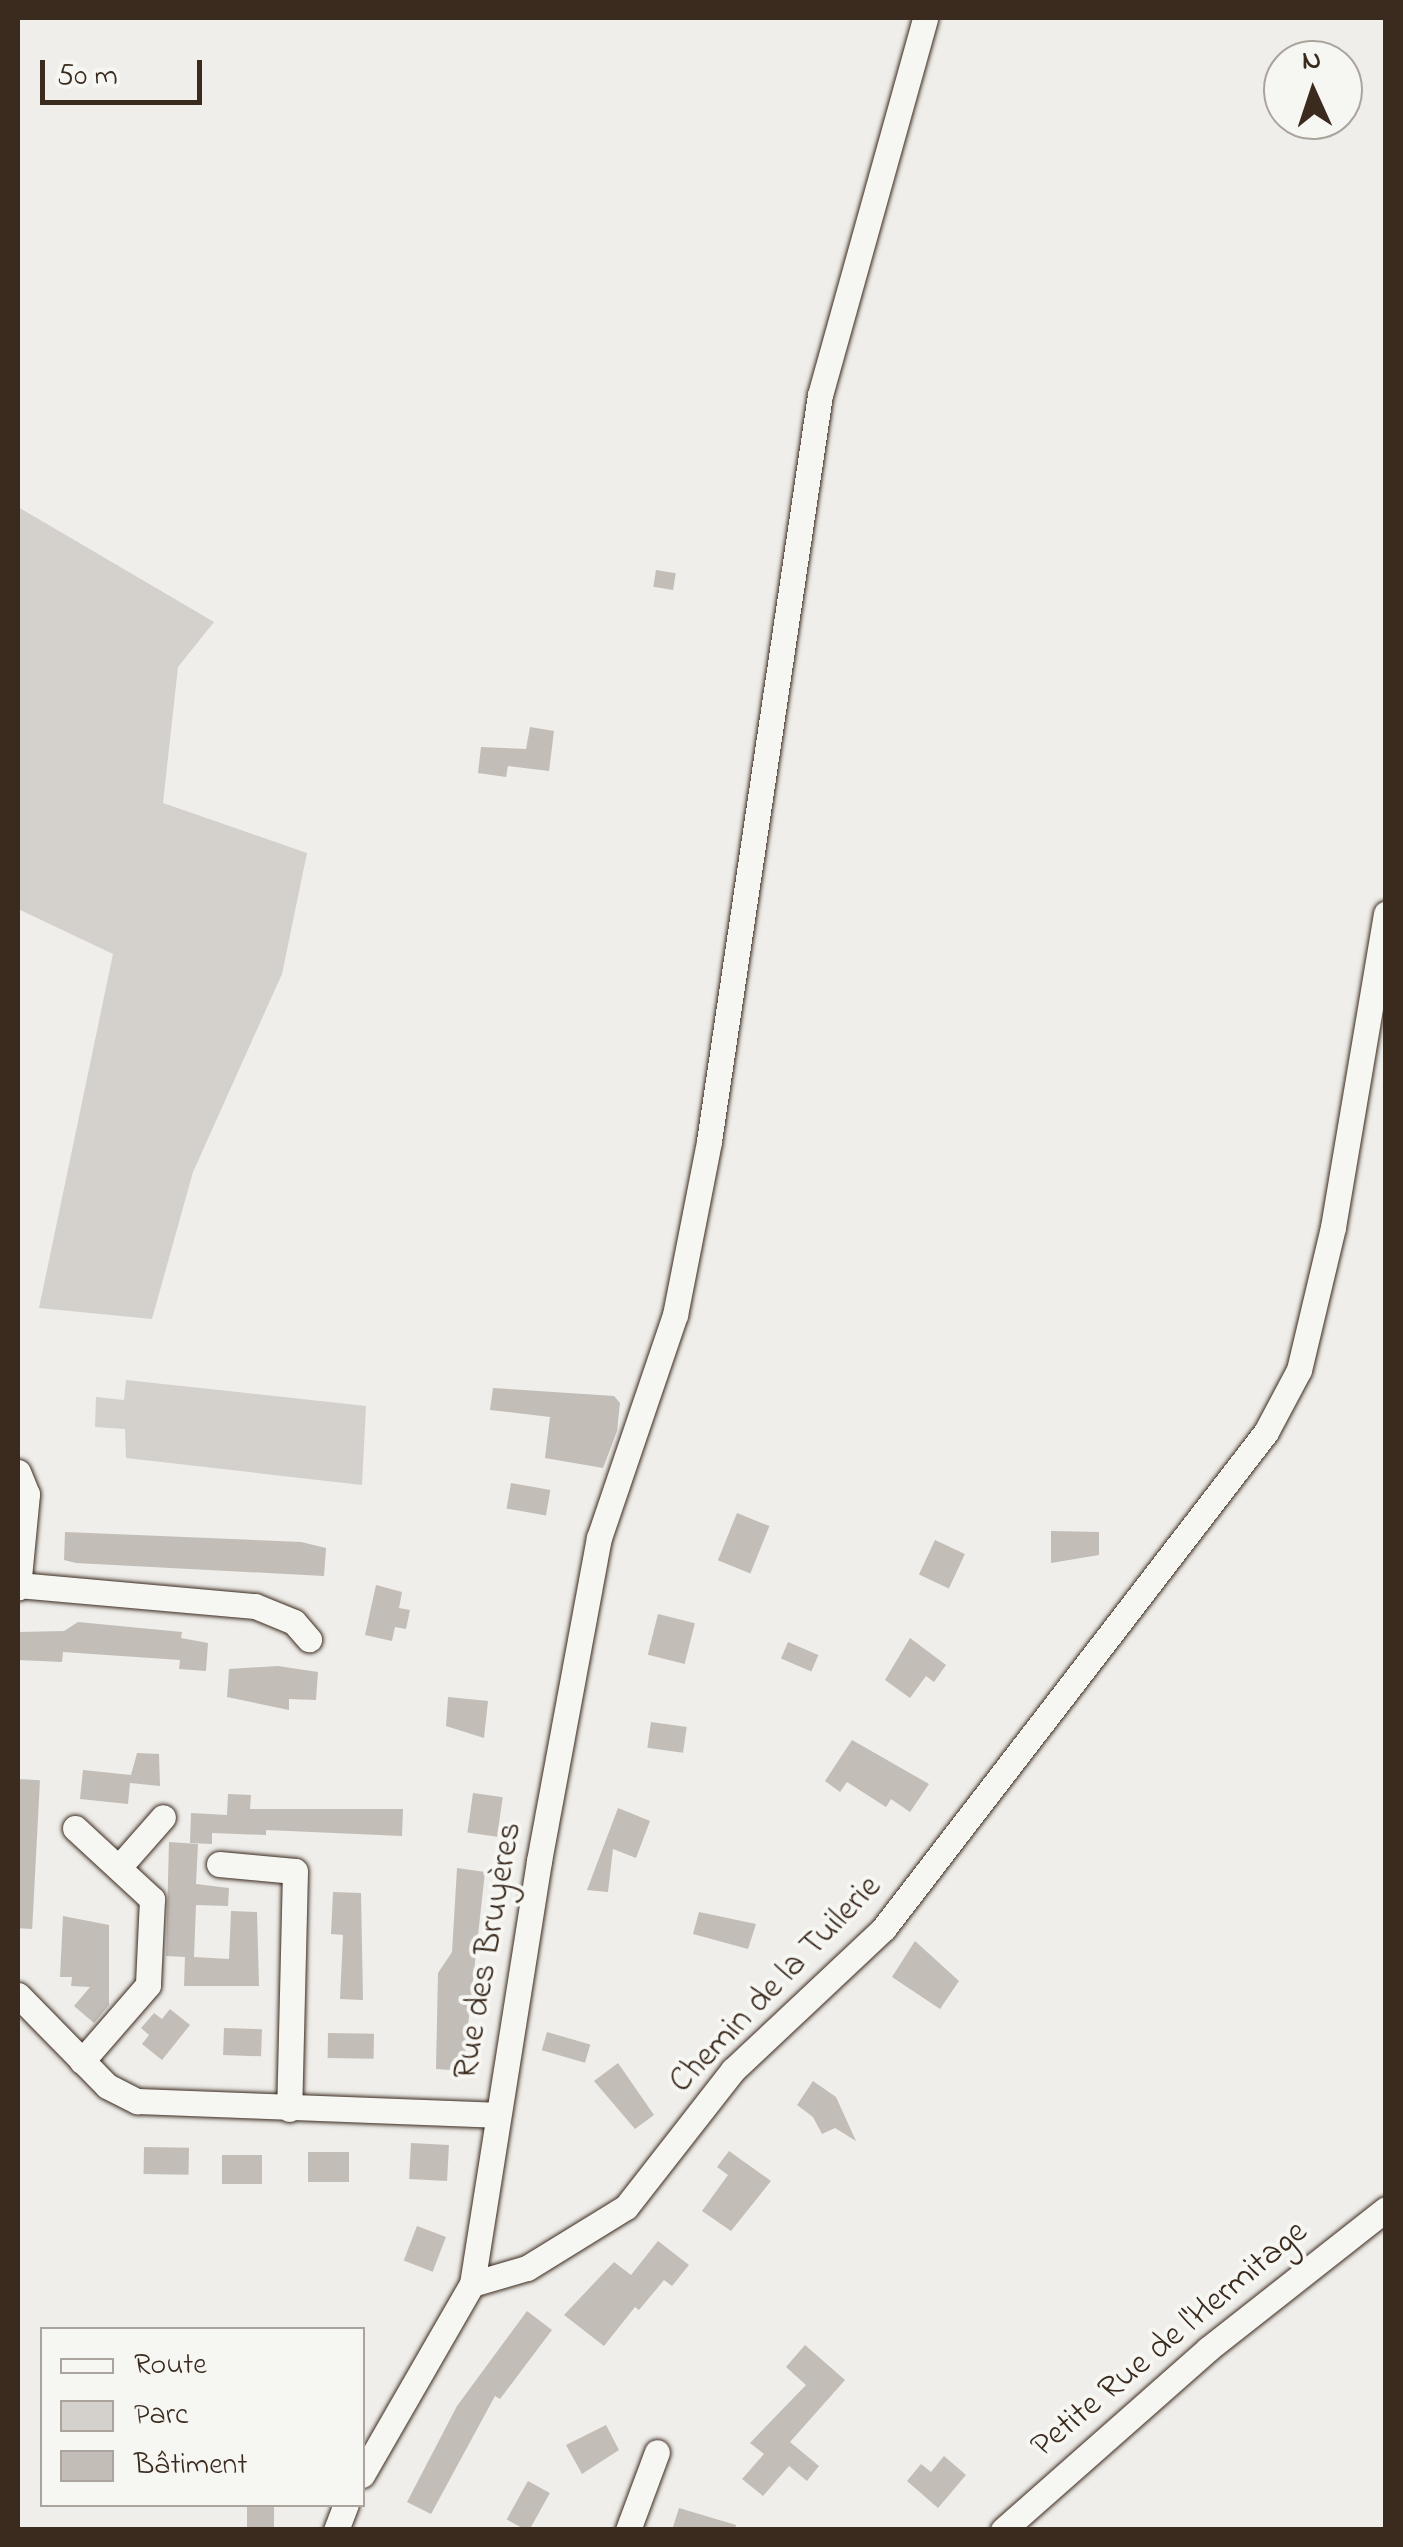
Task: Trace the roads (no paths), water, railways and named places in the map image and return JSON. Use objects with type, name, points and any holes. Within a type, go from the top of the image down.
[{"type":"street","name":"Rue des Bruyères","points":[[365,2470],[472,2284],[496,2115],[600,1538],[676,1315],[709,1141],[820,395],[925,18]]},
{"type":"street","name":"Chemin de la Tuilerie","points":[[472,2284],[526,2268],[626,2206],[733,2070],[884,1928],[1266,1432],[1299,1370],[1332,1227],[1386,913]]},
{"type":"street","points":[[18,1472],[27,1494],[19,1587],[254,1606],[294,1622],[309,1640]]},
{"type":"street","points":[[120,1866],[163,1817]]},
{"type":"street","points":[[75,1828],[152,1899],[148,1985],[82,2061]]},
{"type":"street","points":[[219,1864],[295,1871],[290,2109]]},
{"type":"street","points":[[18,1995],[108,2086],[137,2102],[496,2115]]},
{"type":"street","name":"Petite Rue de l'Hermitage","points":[[1002,2530],[1208,2350],[1386,2210]]},
{"type":"street","points":[[628,2530],[656,2452]]}]
